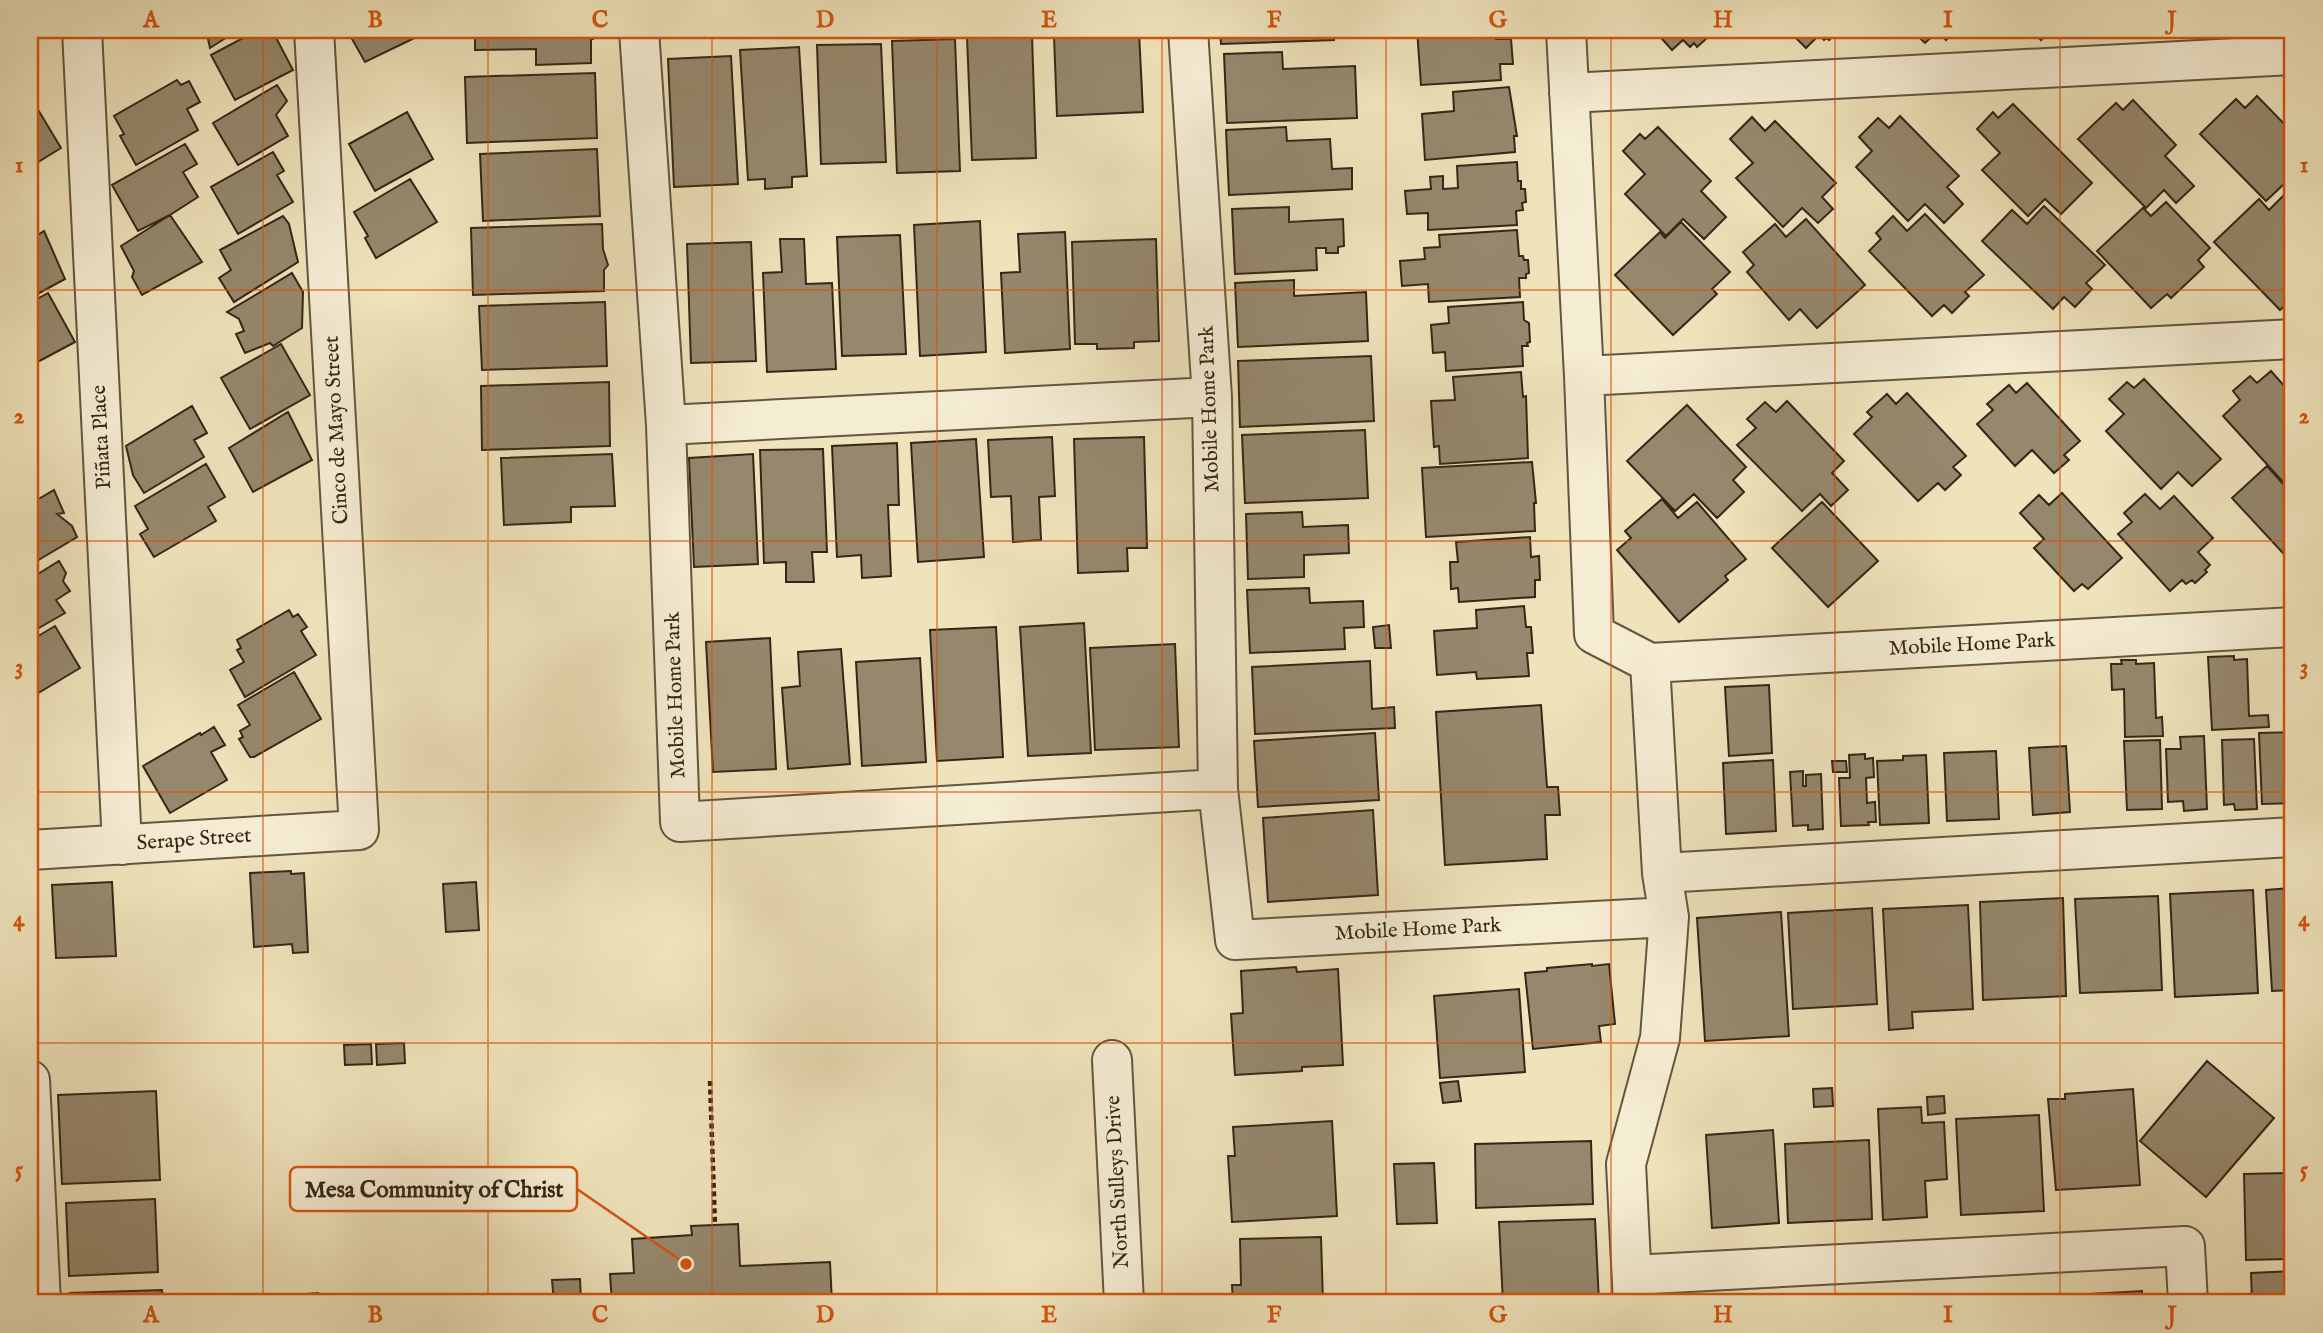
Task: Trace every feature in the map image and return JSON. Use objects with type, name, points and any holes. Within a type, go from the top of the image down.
[{"type":"street","name":"Piñata Place","points":[[82,30],[122,845]]},
{"type":"street","name":"Cinco de Mayo Street","points":[[314,30],[359,830]]},
{"type":"street","name":"Mobile Home Park","points":[[639,30],[666,425],[680,822],[1218,789]]},
{"type":"street","name":"Mobile Home Park","points":[[1188,30],[1212,397],[1218,789],[1235,940],[1669,917]]},
{"type":"street","points":[[1566,30],[1594,634],[1650,663],[1662,873],[1669,917],[1660,1038],[1626,1164],[1633,1289],[2185,1246],[2188,1303]]},
{"type":"street","points":[[1569,93],[2293,55]]},
{"type":"street","points":[[1584,376],[2293,339]]},
{"type":"street","points":[[666,425],[1212,397]]},
{"type":"street","name":"Mobile Home Park","points":[[1650,663],[2293,627]]},
{"type":"street","name":"Serape Street","points":[[30,850],[359,830]]},
{"type":"street","points":[[1662,873],[2293,837]]},
{"type":"street","name":"North Sulleys Drive","points":[[1112,1060],[1124,1303]]},
{"type":"street","points":[[30,1080],[37,1289]]},
{"type":"path","points":[[710,1081],[715,1225]]},
{"type":"building","points":[[206,30],[238,30],[210,48]]},
{"type":"building","points":[[258,30],[272,30],[293,70],[235,100],[211,55]]},
{"type":"building","points":[[347,30],[431,30],[365,62]]},
{"type":"building","points":[[475,30],[590,30],[593,32],[591,63],[536,65],[536,49],[475,50]]},
{"type":"building","points":[[1220,30],[1334,30],[1334,40],[1221,44]]},
{"type":"building","points":[[1417,30],[1496,30],[1496,39],[1511,39],[1513,64],[1500,64],[1501,80],[1421,85]]},
{"type":"building","points":[[1654,30],[1708,30],[1703,34],[1707,38],[1697,47],[1694,43],[1690,47],[1683,40],[1672,50]]},
{"type":"building","points":[[1788,30],[1839,30],[1829,40],[1824,40],[1819,35],[1806,48]]},
{"type":"building","points":[[1911,30],[1956,30],[1946,40],[1938,31],[1925,43]]},
{"type":"building","points":[[2031,30],[2052,30],[2041,40]]},
{"type":"building","points":[[1139,32],[1143,112],[1057,116],[1054,36]]},
{"type":"building","points":[[1032,35],[1036,158],[972,160],[967,37]]},
{"type":"building","points":[[955,39],[960,171],[897,173],[892,41]]},
{"type":"building","points":[[881,44],[886,162],[821,164],[817,45]]},
{"type":"building","points":[[799,47],[807,176],[792,177],[792,187],[765,189],[765,179],[748,180],[740,50]]},
{"type":"building","points":[[1282,52],[1283,69],[1355,66],[1357,118],[1227,123],[1224,54]]},
{"type":"building","points":[[731,56],[738,184],[674,187],[668,59]]},
{"type":"building","points":[[595,73],[597,138],[467,143],[465,77]]},
{"type":"building","points":[[177,80],[181,85],[189,81],[200,102],[187,109],[198,130],[136,165],[120,136],[124,134],[114,116]]},
{"type":"building","points":[[277,85],[287,101],[276,115],[288,136],[238,165],[213,123]]},
{"type":"building","points":[[1509,87],[1517,136],[1514,136],[1515,152],[1425,160],[1422,114],[1454,111],[1453,92]]},
{"type":"building","points":[[2257,96],[2293,133],[2293,193],[2284,184],[2266,201],[2200,134],[2236,99],[2245,108]]},
{"type":"building","points":[[2133,100],[2176,145],[2165,156],[2194,186],[2176,203],[2164,190],[2146,208],[2078,139],[2116,103],[2123,110]]},
{"type":"building","points":[[34,103],[61,148],[30,167],[30,105]]},
{"type":"building","points":[[2013,104],[2092,183],[2061,214],[2045,199],[2028,216],[1982,170],[2000,153],[1977,129],[1993,112],[1998,118]]},
{"type":"building","points":[[407,112],[433,159],[375,191],[349,144]]},
{"type":"building","points":[[1900,116],[1959,176],[1947,187],[1963,204],[1944,223],[1925,204],[1908,221],[1856,167],[1872,151],[1859,137],[1878,118],[1889,128]]},
{"type":"building","points":[[1752,117],[1765,131],[1775,121],[1836,183],[1822,197],[1833,209],[1818,223],[1802,208],[1783,227],[1736,178],[1753,163],[1730,139]]},
{"type":"building","points":[[1286,127],[1287,141],[1330,139],[1332,169],[1352,168],[1352,189],[1229,195],[1226,130]]},
{"type":"building","points":[[1658,127],[1711,181],[1701,191],[1726,217],[1704,239],[1683,219],[1666,236],[1625,194],[1645,174],[1623,151],[1640,134],[1645,139]]},
{"type":"building","points":[[185,144],[197,164],[183,172],[198,197],[138,231],[112,185]]},
{"type":"building","points":[[597,149],[600,216],[483,221],[480,154]]},
{"type":"building","points":[[273,152],[284,171],[277,175],[293,202],[238,234],[211,187]]},
{"type":"building","points":[[1517,162],[1518,181],[1521,181],[1521,189],[1525,189],[1526,202],[1522,203],[1523,210],[1516,211],[1517,225],[1428,230],[1428,213],[1407,214],[1405,191],[1431,189],[1430,177],[1443,176],[1443,189],[1458,188],[1457,166]]},
{"type":"building","points":[[410,179],[437,222],[376,258],[365,238],[368,236],[354,212]]},
{"type":"building","points":[[2287,192],[2293,198],[2293,298],[2280,310],[2214,242],[2259,199],[2269,210]]},
{"type":"building","points":[[2166,202],[2210,248],[2198,260],[2204,267],[2171,298],[2167,294],[2151,308],[2097,251],[2143,208],[2151,216]]},
{"type":"building","points":[[2044,206],[2105,265],[2086,283],[2092,289],[2075,307],[2064,297],[2053,309],[1982,241],[2012,210],[2027,224]]},
{"type":"building","points":[[1289,207],[1289,222],[1343,219],[1344,246],[1338,247],[1338,253],[1326,253],[1326,248],[1316,248],[1317,270],[1235,274],[1232,209]]},
{"type":"building","points":[[1925,214],[1984,275],[1965,292],[1969,296],[1952,313],[1944,305],[1932,316],[1869,251],[1881,239],[1876,233],[1893,216],[1907,231]]},
{"type":"building","points":[[170,215],[202,262],[142,295],[132,277],[134,271],[121,246]]},
{"type":"building","points":[[283,216],[289,224],[298,262],[234,302],[219,278],[231,270],[220,250]]},
{"type":"building","points":[[1806,219],[1865,285],[1817,328],[1800,309],[1789,320],[1747,272],[1754,265],[1743,252],[1775,224],[1786,237]]},
{"type":"building","points":[[980,221],[986,352],[920,356],[914,225]]},
{"type":"building","points":[[1681,222],[1730,272],[1712,289],[1717,294],[1673,335],[1615,275],[1660,232],[1665,238]]},
{"type":"building","points":[[602,224],[603,249],[608,265],[604,270],[604,291],[473,295],[471,228]]},
{"type":"building","points":[[1517,230],[1519,256],[1528,260],[1529,273],[1526,278],[1519,278],[1520,297],[1429,302],[1428,284],[1402,286],[1400,261],[1425,259],[1424,248],[1440,247],[1439,235]]},
{"type":"building","points":[[44,231],[65,279],[30,298],[30,240]]},
{"type":"building","points":[[1065,232],[1070,349],[1005,353],[1001,273],[1020,272],[1018,234]]},
{"type":"building","points":[[900,235],[906,354],[842,356],[837,237]]},
{"type":"building","points":[[780,239],[804,239],[806,284],[832,283],[836,369],[767,372],[763,273],[782,272]]},
{"type":"building","points":[[1156,239],[1159,341],[1134,342],[1134,348],[1097,349],[1097,344],[1075,344],[1072,242]]},
{"type":"building","points":[[751,242],[756,361],[691,363],[687,244]]},
{"type":"building","points":[[292,273],[303,292],[302,328],[273,346],[270,343],[245,353],[236,334],[244,331],[239,319],[227,312]]},
{"type":"building","points":[[1294,280],[1294,296],[1366,292],[1368,341],[1238,347],[1235,283]]},
{"type":"building","points":[[48,293],[75,342],[30,366],[30,303]]},
{"type":"building","points":[[605,302],[607,366],[482,370],[479,306]]},
{"type":"building","points":[[1523,302],[1524,320],[1529,323],[1530,342],[1527,343],[1528,346],[1522,346],[1523,366],[1446,371],[1445,352],[1433,353],[1431,325],[1449,323],[1448,307]]},
{"type":"building","points":[[281,344],[310,395],[250,429],[221,378]]},
{"type":"building","points":[[1371,356],[1374,421],[1240,427],[1238,361]]},
{"type":"building","points":[[2271,371],[2293,396],[2293,474],[2284,483],[2223,416],[2240,400],[2233,391],[2250,376],[2257,383]]},
{"type":"building","points":[[1521,372],[1523,397],[1526,396],[1528,458],[1440,464],[1439,446],[1434,447],[1431,401],[1455,400],[1453,377]]},
{"type":"building","points":[[2144,379],[2221,459],[2192,486],[2178,472],[2161,489],[2106,431],[2124,414],[2109,399],[2127,382],[2134,388]]},
{"type":"building","points":[[609,382],[610,446],[482,450],[481,386]]},
{"type":"building","points":[[2027,383],[2080,441],[2064,455],[2069,460],[2054,473],[2032,450],[2015,466],[1977,424],[1993,410],[1987,404],[2009,385],[2016,393]]},
{"type":"building","points":[[1907,393],[1966,456],[1953,467],[1961,475],[1945,490],[1938,483],[1918,501],[1854,434],[1872,417],[1867,412],[1887,394],[1896,404]]},
{"type":"building","points":[[1787,401],[1844,461],[1832,473],[1848,490],[1831,506],[1820,494],[1802,511],[1737,445],[1756,428],[1747,419],[1765,402],[1776,412]]},
{"type":"building","points":[[1687,405],[1746,467],[1733,480],[1744,492],[1717,518],[1694,494],[1675,511],[1627,461]]},
{"type":"building","points":[[192,406],[207,433],[194,440],[204,457],[144,493],[133,475],[126,446]]},
{"type":"building","points":[[288,412],[312,460],[253,492],[229,448]]},
{"type":"building","points":[[1365,430],[1368,498],[1245,503],[1242,435]]},
{"type":"building","points":[[1052,437],[1055,496],[1039,497],[1041,540],[1013,542],[1011,496],[991,497],[988,440]]},
{"type":"building","points":[[1144,437],[1147,548],[1127,548],[1128,571],[1078,573],[1074,439]]},
{"type":"building","points":[[976,439],[984,557],[918,562],[911,443]]},
{"type":"building","points":[[897,443],[899,505],[888,505],[891,576],[862,578],[861,555],[837,557],[832,446]]},
{"type":"building","points":[[823,449],[827,552],[812,552],[814,582],[786,582],[786,562],[764,563],[760,450]]},
{"type":"building","points":[[612,454],[615,506],[571,507],[571,522],[504,525],[501,458]]},
{"type":"building","points":[[753,454],[758,564],[694,567],[689,458]]},
{"type":"building","points":[[1532,462],[1536,503],[1535,531],[1426,537],[1422,468]]},
{"type":"building","points":[[206,464],[225,497],[208,507],[216,521],[154,557],[140,534],[148,529],[135,506]]},
{"type":"building","points":[[2267,466],[2293,495],[2293,564],[2232,498]]},
{"type":"building","points":[[54,490],[64,513],[57,514],[72,526],[77,537],[30,565],[30,504]]},
{"type":"building","points":[[2062,493],[2122,558],[2088,589],[2082,584],[2074,591],[2034,548],[2044,539],[2020,513],[2039,495],[2049,505]]},
{"type":"building","points":[[2145,494],[2160,509],[2174,496],[2213,538],[2198,552],[2210,565],[2205,570],[2207,572],[2195,583],[2192,580],[2186,584],[2182,580],[2170,591],[2118,534],[2132,522],[2124,513]]},
{"type":"building","points":[[1662,499],[1678,518],[1697,502],[1746,559],[1725,576],[1728,580],[1679,622],[1617,550],[1631,538],[1625,531]]},
{"type":"building","points":[[1822,502],[1878,561],[1828,607],[1772,548]]},
{"type":"building","points":[[1302,512],[1303,527],[1348,525],[1349,553],[1304,555],[1304,577],[1248,579],[1246,514]]},
{"type":"building","points":[[1530,537],[1531,557],[1539,556],[1540,580],[1535,580],[1535,597],[1459,602],[1458,588],[1451,589],[1450,562],[1458,562],[1456,542]]},
{"type":"building","points":[[59,561],[66,573],[63,581],[70,591],[56,600],[65,613],[30,633],[30,579]]},
{"type":"building","points":[[1309,588],[1310,603],[1363,601],[1364,627],[1344,628],[1345,649],[1250,653],[1247,590]]},
{"type":"building","points":[[1524,606],[1526,627],[1531,627],[1533,653],[1527,653],[1529,676],[1477,679],[1476,672],[1437,675],[1434,631],[1477,628],[1476,610]]},
{"type":"building","points":[[289,610],[293,617],[298,614],[307,627],[301,631],[316,655],[245,697],[230,670],[244,662],[237,650],[241,648],[237,640]]},
{"type":"building","points":[[1084,623],[1091,753],[1028,756],[1020,627]]},
{"type":"building","points":[[1389,625],[1391,648],[1375,648],[1373,627]]},
{"type":"building","points":[[55,626],[80,668],[30,698],[30,641]]},
{"type":"building","points":[[996,627],[1003,757],[937,761],[930,630]]},
{"type":"building","points":[[770,638],[776,769],[713,772],[706,642]]},
{"type":"building","points":[[1175,644],[1179,747],[1095,750],[1090,648]]},
{"type":"building","points":[[841,649],[850,764],[788,769],[782,688],[800,686],[798,652]]},
{"type":"building","points":[[2234,656],[2234,660],[2247,659],[2249,716],[2268,715],[2269,727],[2212,730],[2208,657]]},
{"type":"building","points":[[920,658],[926,762],[862,766],[856,662]]},
{"type":"building","points":[[2121,660],[2136,660],[2136,664],[2154,663],[2156,718],[2162,717],[2163,736],[2125,737],[2124,689],[2112,690],[2111,664],[2122,664]]},
{"type":"building","points":[[1370,661],[1372,709],[1394,707],[1395,728],[1255,734],[1252,667]]},
{"type":"building","points":[[294,672],[321,719],[250,757],[239,739],[243,737],[240,731],[250,725],[238,705]]},
{"type":"building","points":[[1769,685],[1772,753],[1729,756],[1725,687]]},
{"type":"building","points":[[1541,705],[1547,787],[1558,787],[1560,815],[1545,815],[1547,859],[1445,865],[1436,712]]},
{"type":"building","points":[[214,727],[225,745],[211,752],[227,780],[170,813],[143,766]]},
{"type":"building","points":[[2293,732],[2293,803],[2262,804],[2259,733]]},
{"type":"building","points":[[1375,733],[1379,800],[1258,807],[1254,741]]},
{"type":"building","points":[[2204,736],[2207,809],[2184,811],[2183,801],[2168,802],[2166,749],[2181,749],[2180,737]]},
{"type":"building","points":[[2254,739],[2257,809],[2235,810],[2234,804],[2224,805],[2222,740]]},
{"type":"building","points":[[2160,740],[2162,809],[2127,810],[2124,741]]},
{"type":"building","points":[[2066,746],[2070,812],[2033,815],[2029,748]]},
{"type":"building","points":[[1996,751],[1999,819],[1947,821],[1944,753]]},
{"type":"building","points":[[1865,754],[1865,759],[1873,758],[1874,777],[1866,778],[1867,803],[1875,802],[1876,822],[1868,822],[1869,825],[1841,826],[1839,778],[1850,778],[1849,755]]},
{"type":"building","points":[[1926,755],[1929,823],[1880,825],[1877,761],[1903,760],[1903,756]]},
{"type":"building","points":[[1773,760],[1776,831],[1726,834],[1723,763]]},
{"type":"building","points":[[1832,761],[1846,761],[1847,772],[1833,772]]},
{"type":"building","points":[[1803,771],[1803,786],[1806,786],[1806,775],[1821,774],[1823,829],[1808,830],[1808,825],[1793,826],[1790,772]]},
{"type":"building","points":[[1373,810],[1378,895],[1268,902],[1263,818]]},
{"type":"building","points":[[291,871],[291,874],[304,873],[308,952],[293,953],[292,944],[254,947],[250,873]]},
{"type":"building","points":[[112,882],[116,956],[56,958],[52,885]]},
{"type":"building","points":[[476,882],[479,930],[446,932],[443,884]]},
{"type":"building","points":[[2293,888],[2293,990],[2272,991],[2266,890]]},
{"type":"building","points":[[2253,890],[2258,993],[2175,997],[2170,894]]},
{"type":"building","points":[[2158,896],[2162,990],[2080,993],[2075,899]]},
{"type":"building","points":[[2063,898],[2066,996],[1983,1000],[1980,902]]},
{"type":"building","points":[[1968,905],[1973,1009],[1912,1012],[1913,1028],[1889,1030],[1883,909]]},
{"type":"building","points":[[1872,908],[1877,1004],[1793,1009],[1788,913]]},
{"type":"building","points":[[1781,912],[1789,1036],[1705,1041],[1697,918]]},
{"type":"building","points":[[1609,964],[1615,1024],[1599,1026],[1601,1042],[1533,1049],[1525,973]]},
{"type":"building","points":[[1296,967],[1297,972],[1338,969],[1343,1065],[1302,1067],[1302,1071],[1235,1075],[1231,1014],[1243,1013],[1241,971]]},
{"type":"building","points":[[1519,989],[1525,1072],[1440,1078],[1434,996]]},
{"type":"building","points":[[404,1043],[405,1063],[377,1065],[376,1044]]},
{"type":"building","points":[[371,1044],[372,1064],[345,1065],[344,1045]]},
{"type":"building","points":[[2207,1061],[2274,1118],[2206,1197],[2140,1141]]},
{"type":"building","points":[[1458,1081],[1461,1101],[1443,1103],[1440,1083]]},
{"type":"building","points":[[1832,1088],[1833,1106],[1814,1107],[1813,1089]]},
{"type":"building","points":[[2133,1089],[2140,1185],[2056,1190],[2048,1099],[2065,1099],[2065,1094]]},
{"type":"building","points":[[156,1091],[160,1180],[62,1184],[58,1095]]},
{"type":"building","points":[[1944,1096],[1945,1113],[1928,1115],[1927,1097]]},
{"type":"building","points":[[1921,1107],[1922,1123],[1944,1122],[1947,1179],[1925,1181],[1927,1217],[1883,1220],[1878,1109]]},
{"type":"building","points":[[2039,1115],[2044,1211],[1961,1215],[1956,1119]]},
{"type":"building","points":[[1332,1121],[1337,1216],[1232,1222],[1228,1156],[1235,1156],[1233,1127]]},
{"type":"building","points":[[1773,1130],[1779,1223],[1712,1228],[1706,1135]]},
{"type":"building","points":[[1869,1140],[1872,1219],[1788,1223],[1785,1144]]},
{"type":"building","points":[[1591,1141],[1593,1204],[1476,1208],[1475,1144]]},
{"type":"building","points":[[1434,1163],[1437,1223],[1397,1224],[1394,1164]]},
{"type":"building","points":[[2293,1173],[2293,1259],[2246,1260],[2244,1174]]},
{"type":"building","points":[[155,1199],[158,1272],[69,1276],[66,1203]]},
{"type":"building","points":[[1595,1219],[1599,1303],[1503,1303],[1499,1222]]},
{"type":"building","points":[[738,1224],[740,1266],[830,1262],[832,1303],[612,1303],[610,1274],[634,1273],[632,1239],[692,1235],[691,1226]]},
{"type":"building","points":[[1321,1237],[1323,1303],[1233,1303],[1232,1285],[1241,1285],[1240,1239]]},
{"type":"building","points":[[2293,1271],[2293,1303],[2252,1303],[2251,1273]]},
{"type":"building","points":[[580,1279],[581,1301],[554,1303],[552,1280]]},
{"type":"building","points":[[162,1290],[163,1303],[71,1303],[70,1293]]},
{"type":"building","points":[[2142,1291],[2142,1303],[2054,1303],[2054,1296]]},
{"type":"building","points":[[318,1293],[318,1303],[294,1303],[294,1295]]},
{"type":"building","points":[[2046,1297],[2046,1303],[1958,1301]]},
{"type":"place","name":"Mesa Community of Christ","points":[[686,1264]]}]
